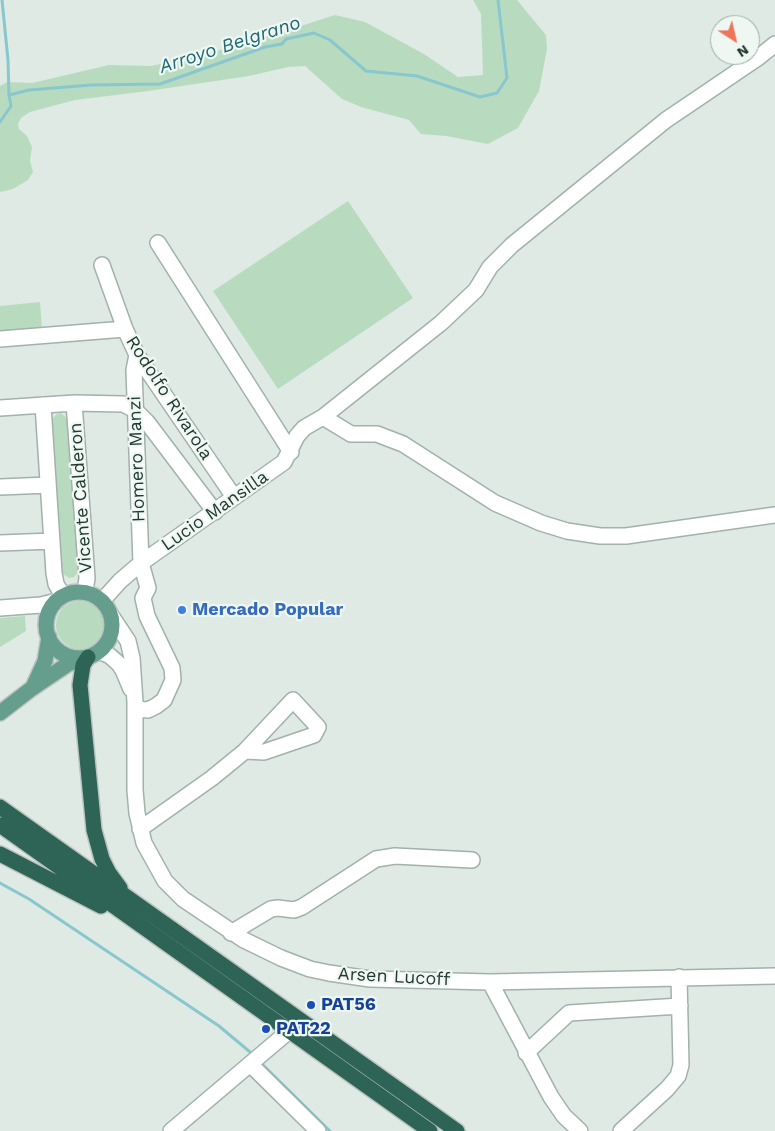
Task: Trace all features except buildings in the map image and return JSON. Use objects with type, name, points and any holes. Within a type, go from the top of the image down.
[{"type":"highway","points":[[89,656],[83,664],[80,685],[97,845],[113,879],[139,906]]},
{"type":"highway","points":[[0,807],[457,1131]]},
{"type":"highway","points":[[0,825],[430,1131]]},
{"type":"highway","points":[[0,854],[150,930]]},
{"type":"main road","points":[[0,713],[68,664],[89,656],[106,645],[111,635],[112,624],[110,614],[102,600],[85,592],[70,594],[60,598],[51,608],[47,618],[46,628],[49,637],[54,646],[62,653],[72,657],[89,656]]},
{"type":"main road","points":[[32,689],[45,661],[49,637]]},
{"type":"street","name":"Lucio Mansilla","points":[[102,600],[141,563],[284,462],[291,452],[297,436],[304,428],[323,417],[441,323],[476,290],[490,267],[512,245],[666,120],[775,44]]},
{"type":"street","points":[[158,243],[291,452]]},
{"type":"street","name":"Rodolfo Rivarola","points":[[102,265],[125,329],[137,354],[234,497]]},
{"type":"street","points":[[0,339],[125,329]]},
{"type":"street","name":"Homero Manzi","points":[[136,706],[148,710],[156,706],[164,700],[173,680],[172,668],[147,616],[143,598],[148,588],[141,563],[134,370],[137,354]]},
{"type":"street","points":[[0,408],[74,403],[123,404],[135,410]]},
{"type":"street","name":"Vicente Calderon","points":[[74,403],[87,578],[85,592]]},
{"type":"street","points":[[0,608],[42,605],[60,598],[55,578],[43,405]]},
{"type":"street","name":"Rodolfo Rivarola","points":[[135,410],[157,434],[215,512]]},
{"type":"street","points":[[323,417],[351,434],[377,434],[403,444],[495,503],[541,523],[567,531],[600,536],[626,536],[775,515]]},
{"type":"street","points":[[0,486],[48,485]]},
{"type":"street","points":[[0,543],[52,541]]},
{"type":"street","name":"Arsen Lucoff","points":[[110,614],[124,635],[132,658],[136,706],[135,790],[140,829],[148,854],[165,881],[183,899],[231,932],[281,958],[329,973],[370,979],[490,982],[775,976]]},
{"type":"street","name":"Arsen Lucoff","points":[[89,656],[101,652],[110,656],[119,664],[136,706]]},
{"type":"street","points":[[140,829],[212,778],[244,751]]},
{"type":"street","points":[[231,932],[271,909],[294,910],[302,908],[376,859],[395,856],[472,860]]},
{"type":"street","points":[[621,1131],[667,1089],[678,1076],[681,1065],[679,977]]},
{"type":"street","points":[[490,982],[551,1097],[564,1116],[580,1131]]},
{"type":"street","points":[[526,1053],[569,1013],[680,1006]]},
{"type":"street","points":[[172,1131],[289,1031]]},
{"type":"street","points":[[250,1064],[318,1131]]},
{"type":"green space","points":[[473,0],[517,0],[546,35],[547,49],[539,91],[518,128],[488,144],[446,136],[421,134],[409,120],[361,107],[342,99],[305,66],[288,67],[249,76],[75,100],[30,112],[21,118],[18,124],[19,129],[27,136],[32,147],[30,161],[33,172],[28,180],[13,189],[0,192],[0,86],[7,82],[32,83],[109,65],[151,66],[242,45],[335,15],[365,22],[424,54],[458,77],[483,75],[481,14]]},
{"type":"green space","points":[[348,201],[413,298],[278,389],[213,291]]},
{"type":"green space","points":[[40,302],[42,328],[0,331],[0,306]]},
{"type":"green space","points":[[61,413],[68,419],[79,571],[74,577],[69,578],[60,569],[51,420]]},
{"type":"green space","points":[[80,601],[89,603],[97,608],[102,616],[104,625],[102,634],[97,642],[89,647],[80,649],[71,647],[63,642],[58,634],[56,625],[58,616],[63,608],[71,603]]},
{"type":"green space","points":[[25,616],[26,631],[0,647],[0,618]]},
{"type":"waterway","points":[[2,0],[8,60],[9,95]]},
{"type":"waterway","name":"Arroyo Belgrano","points":[[0,122],[11,106],[9,95],[29,90],[91,85],[160,84],[265,47],[282,44],[286,39],[314,33],[330,40],[366,71],[417,76],[480,97],[497,93],[507,78],[498,0]]},
{"type":"waterway","points":[[0,883],[29,899],[219,1026],[250,1052]]},
{"type":"waterway","points":[[263,1065],[330,1131]]},
{"type":"place","name":"Mercado Popular","points":[[182,610]]},
{"type":"place","name":"PAT56","points":[[311,1005]]},
{"type":"place","name":"PAT22","points":[[266,1029]]}]
